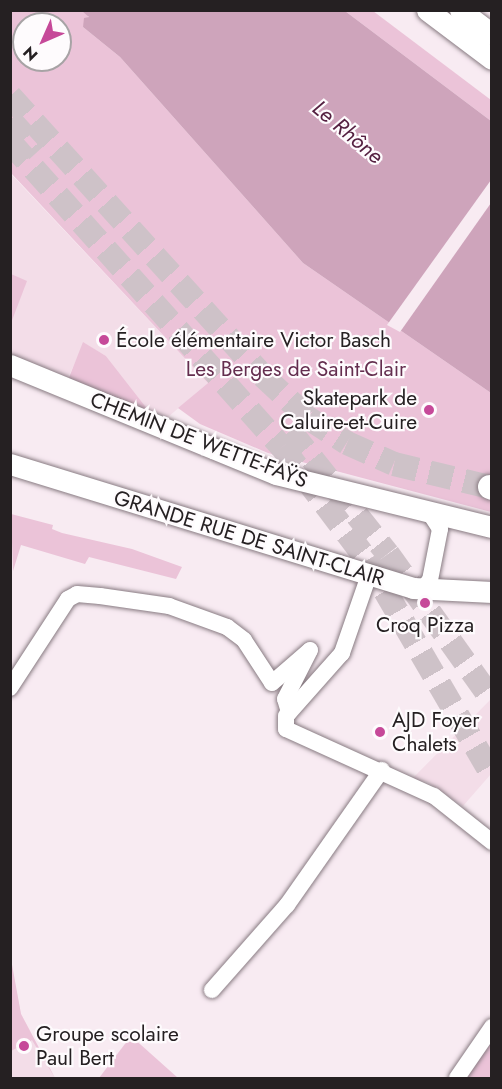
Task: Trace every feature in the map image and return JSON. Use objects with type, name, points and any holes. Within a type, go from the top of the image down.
[{"type":"main road","points":[[426,10],[492,59]]},
{"type":"main road","points":[[460,10],[492,34]]},
{"type":"main road","name":"CHEMIN DE WETTE-FAŸS","points":[[10,365],[276,474],[431,515],[492,527]]},
{"type":"main road","name":"GRANDE RUE DE SAINT-CLAIR","points":[[10,464],[369,575],[422,589],[492,592]]},
{"type":"street","points":[[422,589],[430,580],[440,529],[431,515]]},
{"type":"street","points":[[444,590],[440,580],[449,531],[462,522]]},
{"type":"street","points":[[369,575],[342,653],[284,719],[291,734],[382,770],[449,806],[492,842]]},
{"type":"street","points":[[10,688],[68,598],[77,594],[169,606],[227,627],[244,640],[272,683],[310,650],[285,699],[289,712]]},
{"type":"street","points":[[212,990],[287,905],[382,770]]},
{"type":"street","points":[[457,1078],[492,1027]]},
{"type":"shaded area","points":[[10,173],[208,383],[168,417],[148,410],[106,356],[84,343],[67,380],[11,358]]},
{"type":"shaded area","points":[[491,699],[491,774],[463,806],[427,782],[412,779]]},
{"type":"shaded area","name":"Groupe scolaire Paul Bert","points":[[10,959],[21,1014],[55,1078],[11,1078]]},
{"type":"green space","name":"Les Berges de Saint-Clair","points":[[11,11],[82,11],[89,15],[83,27],[120,57],[303,263],[491,393],[491,512],[268,453],[200,424],[178,408],[208,383],[11,173]]},
{"type":"green space","points":[[345,11],[373,11],[491,100],[491,121]]},
{"type":"green space","points":[[11,274],[27,281],[11,323]]},
{"type":"green space","points":[[83,342],[106,356],[152,415],[68,380]]},
{"type":"green space","points":[[11,514],[53,525],[52,529],[62,533],[132,549],[182,567],[176,579],[89,557],[85,564],[21,545],[13,571]]},
{"type":"green space","points":[[11,959],[21,1014],[55,1078],[32,1040],[11,1051]]},
{"type":"green space","points":[[131,1036],[178,1078],[99,1078]]},
{"type":"green space","points":[[491,1036],[491,1078],[464,1078]]},
{"type":"water","name":"Le Rhône","points":[[82,11],[345,11],[491,121],[491,393],[303,263],[120,57],[83,27],[84,18],[89,17]]},
{"type":"pier","points":[[491,180],[491,203],[400,332],[387,325]]},
{"type":"tunnel","points":[[10,96],[263,376],[308,418],[347,443],[394,464],[490,487]]},
{"type":"tunnel","points":[[10,120],[38,151]]},
{"type":"tunnel","points":[[10,142],[282,447],[367,560],[492,775]]},
{"type":"tunnel","points":[[290,431],[388,554],[492,700]]},
{"type":"place","name":"École élémentaire Victor Basch","points":[[104,340]]},
{"type":"place","name":"Skatepark de Caluire-et-Cuire","points":[[429,410]]},
{"type":"place","name":"Croq Pizza","points":[[425,603]]},
{"type":"place","name":"AJD Foyer Chalets","points":[[380,732]]},
{"type":"place","name":"Groupe scolaire Paul Bert","points":[[24,1046]]}]
